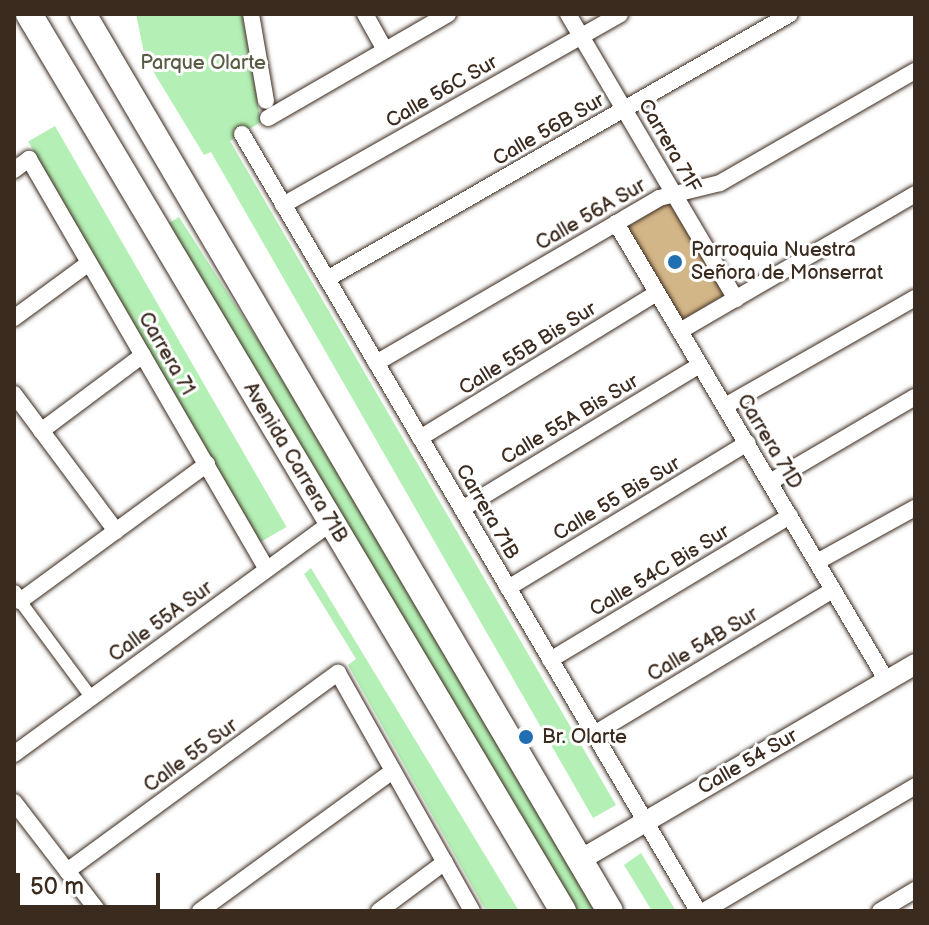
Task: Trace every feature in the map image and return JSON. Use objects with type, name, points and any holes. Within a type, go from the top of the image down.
[{"type":"main road","name":"Avenida Carrera 71B","points":[[29,14],[563,911]]},
{"type":"main road","points":[[83,14],[610,911]]},
{"type":"street","points":[[14,20],[22,14]]},
{"type":"street","points":[[251,14],[267,110],[448,14]]},
{"type":"street","points":[[365,14],[385,50]]},
{"type":"street","name":"Carrera 71F","points":[[568,14],[736,299]]},
{"type":"street","name":"Calle 56C Sur","points":[[283,205],[620,14]]},
{"type":"street","name":"Calle 56B Sur","points":[[327,279],[790,14]]},
{"type":"street","name":"Calle 56A Sur","points":[[376,363],[616,223],[674,193],[720,183],[915,71]]},
{"type":"street","name":"Carrera 71B","points":[[242,134],[698,911]]},
{"type":"street","name":"Carrera 71","points":[[14,170],[29,159],[267,569]]},
{"type":"street","points":[[680,331],[915,194]]},
{"type":"street","name":"Carrera 71D","points":[[616,223],[887,681]]},
{"type":"street","points":[[14,318],[89,263]]},
{"type":"street","name":"Calle 55B Bis Sur","points":[[420,438],[657,293]]},
{"type":"street","points":[[725,406],[915,298]]},
{"type":"street","points":[[41,431],[143,355]]},
{"type":"street","name":"Calle 55A Bis Sur","points":[[462,509],[700,365]]},
{"type":"street","points":[[14,394],[116,531]]},
{"type":"street","points":[[770,482],[915,397]]},
{"type":"street","name":"Calle 55 Bis Sur","points":[[508,588],[747,443]]},
{"type":"street","points":[[91,697],[17,597],[116,531],[207,464]]},
{"type":"street","points":[[817,562],[915,508]]},
{"type":"street","name":"Calle 54C Bis Sur","points":[[550,660],[790,516]]},
{"type":"street","name":"Calle 55A Sur","points":[[14,754],[331,523]]},
{"type":"street","name":"Calle 54B Sur","points":[[594,734],[833,590]]},
{"type":"street","name":"Calle 54 Sur","points":[[580,860],[915,664]]},
{"type":"street","name":"Calle 55 Sur","points":[[67,871],[338,673],[393,771]]},
{"type":"street","points":[[200,911],[393,771],[472,911]]},
{"type":"street","points":[[704,911],[915,786]]},
{"type":"street","points":[[14,802],[98,911]]},
{"type":"street","points":[[379,911],[445,862]]},
{"type":"street","points":[[880,911],[915,890]]},
{"type":"green space","name":"Parque Olarte","points":[[136,14],[242,14],[261,122],[230,141],[616,805],[593,818],[211,152],[204,155],[145,58]]},
{"type":"green space","points":[[55,126],[286,527],[260,542],[28,142]]},
{"type":"green space","points":[[179,217],[267,354],[595,911],[575,911],[523,826],[169,223]]},
{"type":"green space","points":[[311,568],[519,911],[486,911],[348,665],[356,659],[304,574]]},
{"type":"green space","points":[[641,853],[676,911],[652,911],[624,865]]},
{"type":"building","name":"Parroquia Nuestra Señora de Monserrat","points":[[669,202],[725,295],[681,321],[625,228]]},
{"type":"place","name":"Parroquia Nuestra Señora de Monserrat","points":[[675,262]]},
{"type":"place","name":"Br. Olarte","points":[[526,737]]}]
